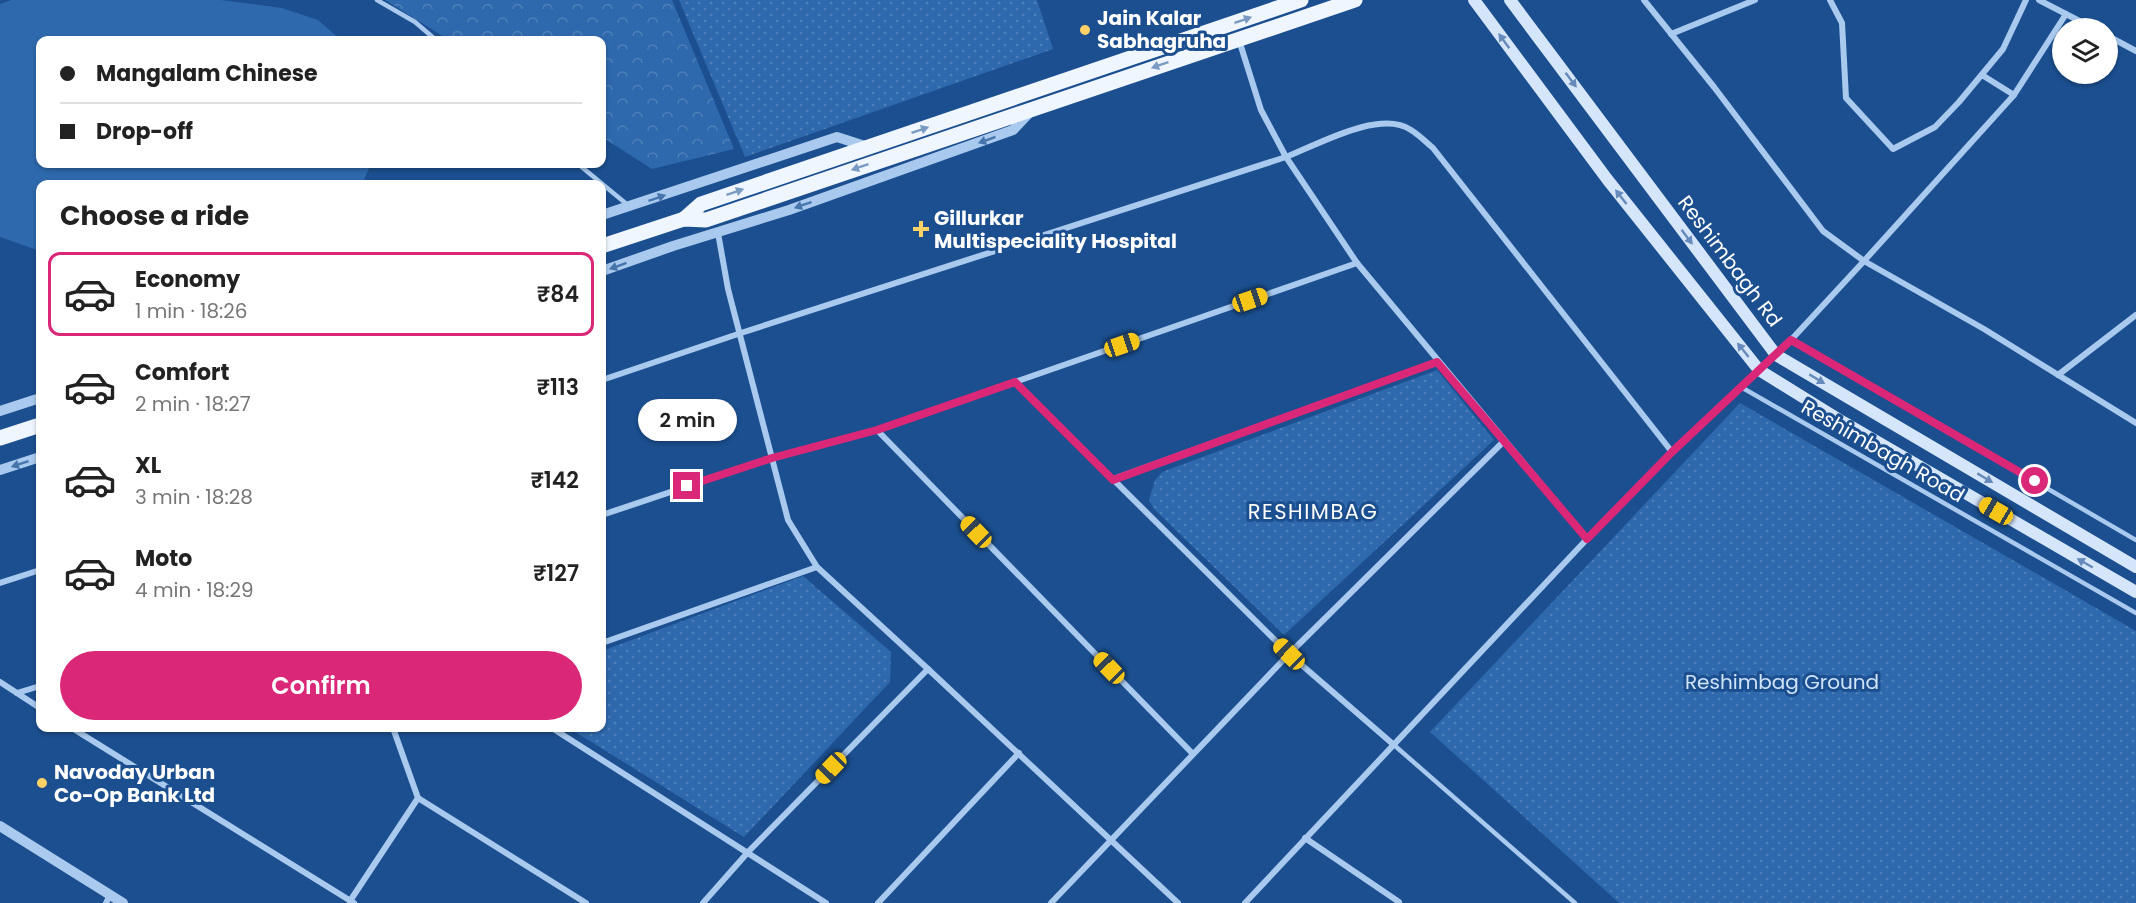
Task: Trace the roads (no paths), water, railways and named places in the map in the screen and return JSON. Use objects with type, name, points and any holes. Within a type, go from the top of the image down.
[{"type":"main road","points":[[606,245],[684,219],[706,220],[1034,108],[1127,68],[1301,0]]},
{"type":"main road","points":[[684,219],[701,204],[868,147],[1127,68],[1238,39],[1354,0]]},
{"type":"main road","points":[[1474,0],[1607,179],[1759,369],[1843,422],[2136,592]]},
{"type":"main road","name":"Reshimbagh Rd","points":[[1510,0],[1776,355],[2136,567]]},
{"type":"main road","points":[[0,438],[36,426]]},
{"type":"street","points":[[1644,0],[1823,231],[1864,261],[1984,329],[2136,423]]},
{"type":"street","points":[[1671,34],[1755,0]]},
{"type":"street","points":[[1830,0],[1842,23],[1846,98],[1893,149],[1935,127],[1982,75],[2003,49],[2026,0]]},
{"type":"street","points":[[2039,0],[2074,18]]},
{"type":"street","points":[[1245,903],[1587,539],[1672,452],[1791,340],[1864,261],[2014,95],[2066,14]]},
{"type":"street","points":[[1238,39],[1260,110],[1286,157],[1357,263],[1437,362],[1587,539]]},
{"type":"street","points":[[2118,41],[2136,51]]},
{"type":"street","points":[[1982,75],[2014,95]]},
{"type":"street","points":[[606,271],[1013,130],[1034,108]]},
{"type":"street","points":[[606,379],[1286,157],[1360,127],[1386,123],[1410,128],[1433,148],[1672,452]]},
{"type":"street","points":[[606,214],[837,137],[868,147]]},
{"type":"street","points":[[718,233],[728,289],[788,520],[817,567],[1178,903]]},
{"type":"street","points":[[606,513],[772,458],[877,430],[1357,263]]},
{"type":"street","points":[[2058,375],[2136,315]]},
{"type":"street","points":[[1113,480],[1437,362]]},
{"type":"street","points":[[1015,382],[1289,654],[1394,745]]},
{"type":"street","points":[[0,411],[36,399]]},
{"type":"street","points":[[877,430],[1192,753]]},
{"type":"street","points":[[1051,903],[1289,654],[1504,441]]},
{"type":"street","points":[[0,470],[36,458]]},
{"type":"street","points":[[606,642],[817,567]]},
{"type":"street","points":[[0,583],[36,571]]},
{"type":"street","points":[[703,903],[749,851],[928,669]]},
{"type":"street","points":[[0,682],[36,705]]},
{"type":"street","points":[[17,693],[36,687]]},
{"type":"street","points":[[78,732],[352,902],[418,798]]},
{"type":"street","points":[[394,732],[418,798],[586,903]]},
{"type":"street","points":[[558,732],[749,851],[826,903]]},
{"type":"street","points":[[878,903],[1019,753]]},
{"type":"street","points":[[0,826],[108,899],[123,903]]},
{"type":"street","points":[[1305,838],[1398,902]]},
{"type":"lane","points":[[377,0],[415,22],[431,36]]},
{"type":"lane","points":[[583,168],[597,180]]},
{"type":"lane","points":[[606,187],[630,207]]},
{"type":"lane","points":[[1791,340],[2136,540]]},
{"type":"lane","name":"Reshimbagh Road","points":[[1741,387],[2136,613]]},
{"type":"lane","points":[[1394,745],[1575,903]]},
{"type":"place","name":"Jain Kalar Sabhagruha","points":[[1085,30]]},
{"type":"place","name":"Gillurkar Multispeciality Hospital","points":[[921,229]]},
{"type":"place","name":"Navoday Urban Co-Op Bank Ltd","points":[[42,783]]},
{"type":"district","name":"RESHIMBAG","points":[[1313,511]]},
{"type":"park label","name":"Reshimbag Ground","points":[[1782,682]]}]
